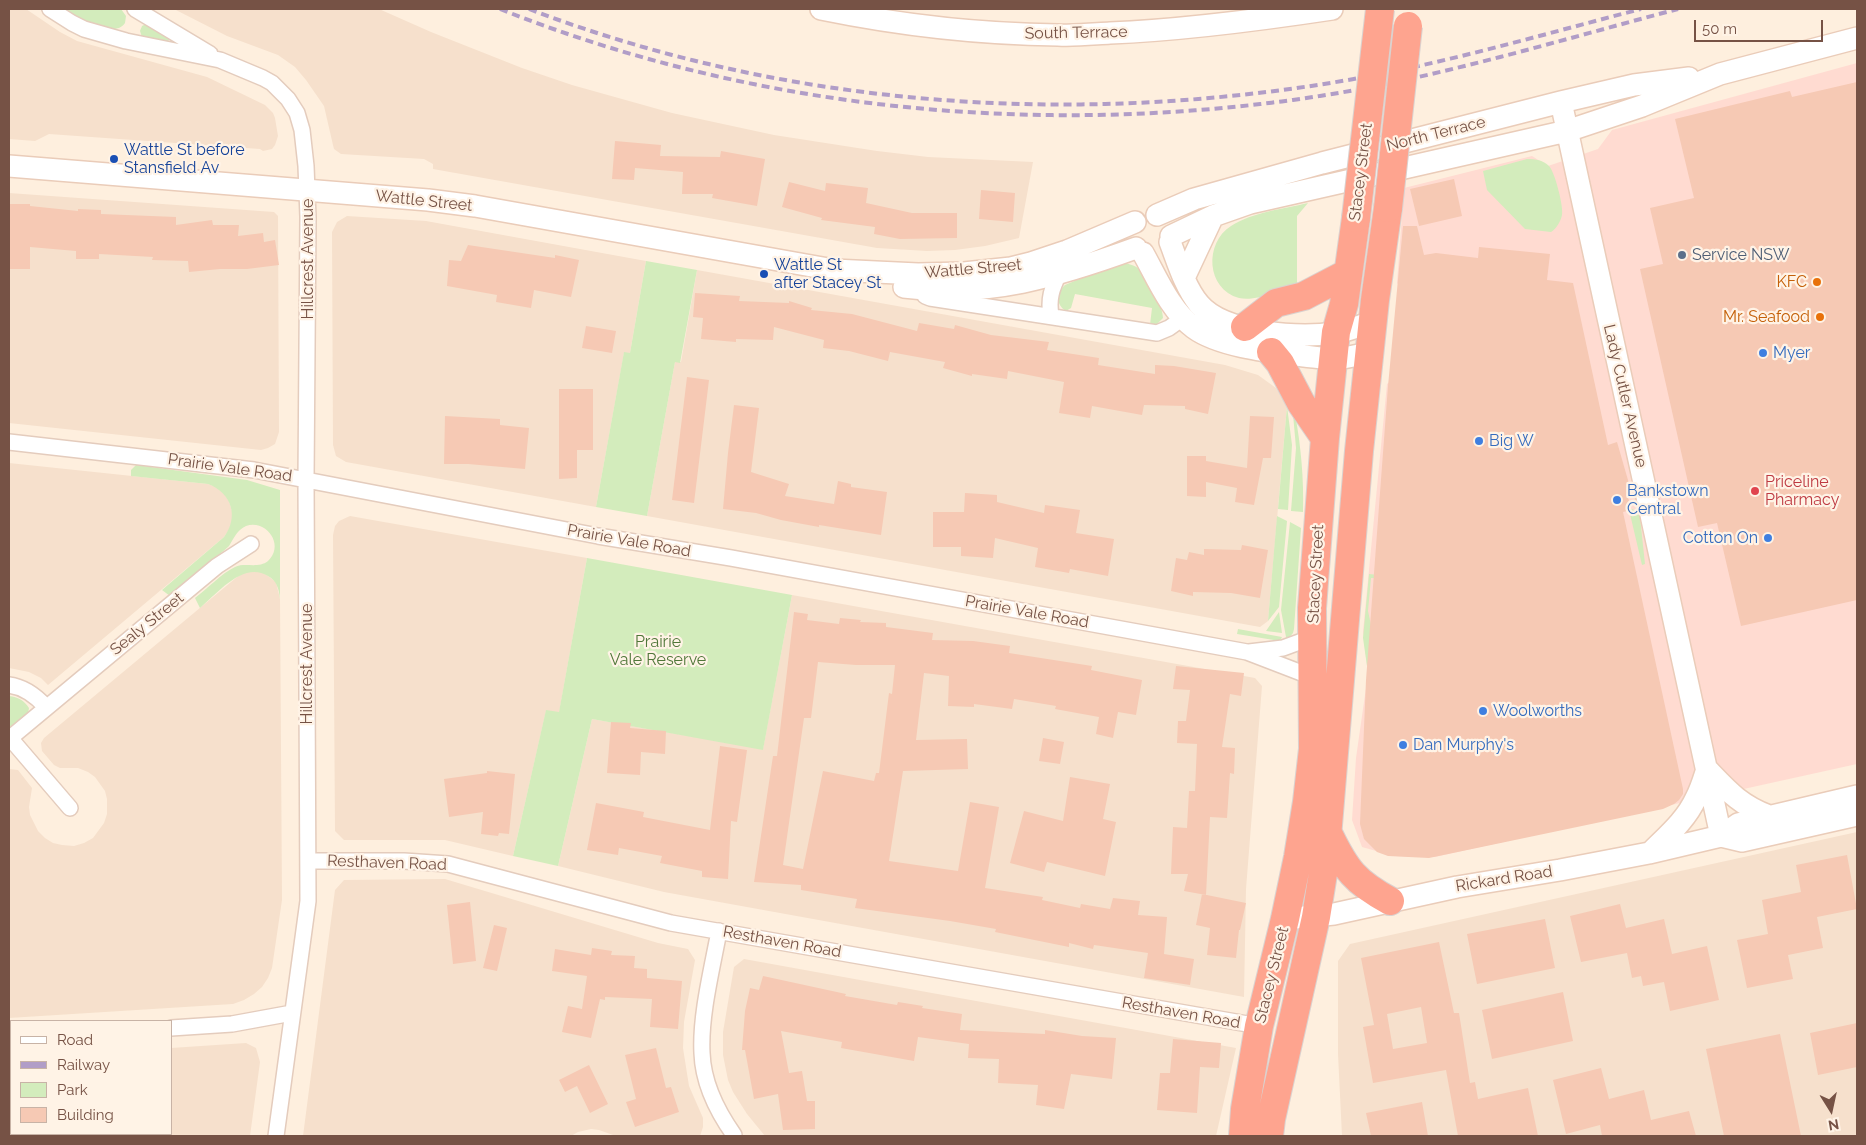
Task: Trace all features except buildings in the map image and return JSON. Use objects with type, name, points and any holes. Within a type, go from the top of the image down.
[{"type":"highway","name":"Stacey Street","points":[[1243,1136],[1244,1109],[1259,1026],[1298,858],[1308,794],[1313,749],[1312,608],[1325,438],[1335,346],[1344,304],[1356,218],[1380,9]]},
{"type":"highway","name":"Stacey Street","points":[[1269,1136],[1316,916],[1329,835],[1359,451],[1410,9]]},
{"type":"highway","points":[[1245,327],[1276,303],[1304,296],[1348,273]]},
{"type":"highway","points":[[1271,352],[1280,363],[1301,403],[1325,438]]},
{"type":"highway","points":[[1329,835],[1351,874],[1361,884],[1390,901]]},
{"type":"main road","name":"South Terrace","points":[[821,9],[873,20],[964,30],[1058,35],[1148,31],[1275,18],[1332,9]]},
{"type":"main road","name":"North Terrace","points":[[1158,215],[1194,199],[1232,188],[1561,102],[1634,86],[1720,74],[1857,38]]},
{"type":"main road","name":"North Terrace","points":[[1170,239],[1213,216],[1250,203],[1567,131],[1642,106],[1720,74]]},
{"type":"main road","name":"Lady Cutler Avenue","points":[[1561,102],[1721,836]]},
{"type":"main road","name":"Wattle Street","points":[[9,166],[428,200],[475,206],[834,270],[918,274],[964,273],[1011,268],[1054,256],[1134,222]]},
{"type":"main road","points":[[1369,354],[1335,346],[1279,333],[1245,327],[1216,318],[1200,305],[1184,278],[1170,239],[1168,223],[1158,215],[1145,214],[1134,222],[1130,235],[1176,308],[1195,328],[1217,339],[1271,352],[1335,346],[1373,322]]},
{"type":"main road","points":[[1184,278],[1213,216]]},
{"type":"main road","points":[[1139,250],[1149,254],[1161,251],[1170,239]]},
{"type":"main road","name":"Wattle Street","points":[[834,270],[873,283],[908,288],[964,290],[1034,281],[1139,250]]},
{"type":"main road","points":[[1649,853],[1675,829],[1688,813],[1697,798],[1707,768],[1738,800],[1751,809],[1769,816]]},
{"type":"main road","name":"Rickard Road","points":[[1285,919],[1316,916],[1457,887],[1649,853],[1721,836],[1738,824],[1857,796]]},
{"type":"main road","name":"Rickard Road","points":[[1721,836],[1742,841],[1857,814]]},
{"type":"street","points":[[50,9],[84,29],[126,41],[220,60]]},
{"type":"street","points":[[135,9],[220,60]]},
{"type":"street","name":"Hillcrest Avenue","points":[[220,60],[272,83],[293,106],[300,122],[304,140],[307,189],[308,900],[276,1136]]},
{"type":"street","points":[[1051,315],[1049,305],[1051,290],[1059,274]]},
{"type":"street","name":"Wattle Street","points":[[908,288],[930,298],[1051,315],[1156,333],[1169,328],[1184,318]]},
{"type":"street","name":"Prairie Vale Road","points":[[9,442],[211,464],[306,480],[589,535],[738,559],[1247,652],[1312,677]]},
{"type":"street","name":"Sealy Street","points":[[70,808],[9,738],[217,566],[251,544]]},
{"type":"street","name":"Prairie Vale Road","points":[[1247,652],[1283,648],[1313,637]]},
{"type":"street","points":[[9,685],[29,692],[46,707]]},
{"type":"street","name":"Resthaven Road","points":[[308,861],[404,861],[448,864],[654,919],[1259,1026]]},
{"type":"street","points":[[719,931],[705,1010],[702,1053],[704,1070],[714,1101],[734,1136]]},
{"type":"street","points":[[172,1028],[240,1023],[292,1014]]},
{"type":"shaded area","points":[[9,9],[26,9],[77,41],[207,77],[265,105],[275,118],[278,136],[275,145],[272,149],[263,151],[260,149],[49,134],[35,141],[9,139]]},
{"type":"shaded area","points":[[174,9],[379,9],[522,68],[572,85],[672,113],[774,135],[877,151],[928,157],[1033,162],[1019,238],[985,246],[955,250],[927,251],[877,248],[433,169],[433,164],[424,159],[341,154],[334,149],[324,106],[295,67],[278,55],[227,36]]},
{"type":"shaded area","name":"Bankstown Central","points":[[1857,63],[1857,764],[1435,857],[1394,856],[1362,847],[1352,820],[1356,758],[1368,674],[1363,632],[1387,384],[1405,370],[1416,306],[1397,283],[1404,188],[1532,156],[1548,166],[1598,149],[1612,130]]},
{"type":"shaded area","points":[[9,193],[274,212],[278,216],[279,432],[275,444],[261,450],[9,423]]},
{"type":"shaded area","points":[[347,216],[426,221],[646,261],[630,353],[624,353],[596,507],[346,462],[336,456],[333,445],[332,232],[337,222]]},
{"type":"shaded area","points":[[697,270],[1225,365],[1258,375],[1276,388],[1287,406],[1268,621],[1260,627],[647,516],[675,362],[681,362]]},
{"type":"shaded area","points":[[9,463],[208,484],[217,487],[225,494],[232,511],[232,522],[224,537],[48,685],[41,678],[29,672],[9,668]]},
{"type":"shaded area","points":[[350,516],[587,558],[559,713],[546,711],[513,856],[445,840],[344,840],[335,831],[333,535],[335,526],[339,521]]},
{"type":"shaded area","points":[[256,571],[264,573],[276,582],[280,599],[282,900],[272,968],[268,978],[254,994],[233,1004],[9,1018],[9,769],[18,770],[32,788],[29,807],[30,815],[38,831],[45,838],[53,843],[74,846],[93,838],[104,823],[107,814],[105,791],[95,777],[88,772],[78,768],[60,768],[54,765],[42,751],[41,743],[44,738],[237,577],[246,572]]},
{"type":"shaded area","points":[[792,595],[1255,678],[1262,686],[1246,889],[1244,997],[664,892],[558,866],[592,719],[763,749]]},
{"type":"shaded area","points":[[1857,832],[1857,1136],[1342,1136],[1338,1054],[1338,961],[1350,944]]},
{"type":"shaded area","points":[[445,879],[658,943],[688,949],[695,960],[684,1022],[683,1048],[689,1086],[703,1118],[700,1136],[616,1136],[591,1129],[571,1136],[303,1136],[335,890],[344,880]]},
{"type":"shaded area","points":[[744,959],[1236,1048],[1216,1136],[765,1136],[747,1114],[733,1092],[728,1080],[723,1055],[723,1032],[734,967]]},
{"type":"shaded area","points":[[246,1043],[256,1048],[260,1062],[250,1136],[9,1136],[10,1058],[10,1135],[172,1135],[172,1048]]},
{"type":"green space","points":[[63,9],[121,9],[126,16],[125,23],[120,28],[104,28],[85,21]]},
{"type":"green space","points":[[146,24],[170,38],[167,43],[142,37],[140,31],[142,26]]},
{"type":"green space","points":[[1527,159],[1539,160],[1547,164],[1556,182],[1562,205],[1562,215],[1558,225],[1551,232],[1525,229],[1487,190],[1483,171]]},
{"type":"green space","points":[[1308,203],[1297,216],[1297,283],[1269,295],[1253,298],[1239,298],[1228,293],[1220,285],[1212,265],[1216,243],[1222,234],[1231,226],[1249,217]]},
{"type":"green space","points":[[646,261],[697,270],[680,363],[675,362],[647,516],[596,507],[624,352],[630,353]]},
{"type":"green space","points":[[1124,263],[1139,269],[1155,294],[1161,307],[1163,318],[1155,326],[1150,325],[1152,308],[1075,294],[1071,308],[1066,311],[1060,306],[1058,299],[1065,285],[1110,266]]},
{"type":"green space","points":[[1287,406],[1292,445],[1288,510],[1278,509]]},
{"type":"green space","points":[[1293,414],[1295,414],[1300,451],[1303,512],[1291,511],[1296,448]]},
{"type":"green space","points":[[136,465],[247,480],[280,490],[280,599],[274,580],[259,572],[249,573],[231,581],[200,608],[195,598],[235,567],[260,565],[268,561],[273,555],[275,548],[271,535],[261,526],[254,525],[246,526],[240,530],[227,548],[170,596],[162,590],[224,537],[231,522],[231,506],[223,493],[208,484],[131,476],[131,470]]},
{"type":"green space","points":[[1632,509],[1638,512],[1640,517],[1645,564],[1642,565],[1629,511]]},
{"type":"green space","points":[[1277,516],[1287,521],[1279,607],[1268,621]]},
{"type":"green space","points":[[1290,522],[1301,528],[1294,629],[1288,639],[1281,610]]},
{"type":"green space","name":"Prairie Vale Reserve","points":[[587,558],[792,595],[763,750],[592,719],[558,866],[513,856],[546,710],[559,712]]},
{"type":"green space","points":[[1369,574],[1388,576],[1387,579],[1371,578],[1368,611],[1381,671],[1368,673],[1363,638]]},
{"type":"green space","points":[[1279,612],[1282,633],[1266,631]]},
{"type":"green space","points":[[1238,629],[1282,637],[1280,641],[1237,634]]},
{"type":"green space","points":[[9,696],[20,699],[29,708],[28,714],[9,731]]},
{"type":"railway","points":[[500,9],[598,44],[699,72],[801,93],[904,107],[1008,114],[1112,115],[1216,109],[1320,96],[1365,88],[1500,57],[1678,9]]},
{"type":"railway","points":[[529,9],[627,42],[728,68],[830,87],[933,99],[1037,104],[1141,103],[1245,95],[1348,80],[1459,57],[1641,9]]},
{"type":"place","name":"Wattle St before Stansfield Av","points":[[114,159]]},
{"type":"place","name":"Service NSW","points":[[1682,255]]},
{"type":"place","name":"Wattle St after Stacey St","points":[[764,274]]},
{"type":"place","name":"KFC","points":[[1817,282]]},
{"type":"place","name":"Mr. Seafood","points":[[1820,317]]},
{"type":"place","name":"Myer","points":[[1763,353]]},
{"type":"place","name":"Big W","points":[[1479,441]]},
{"type":"place","name":"Priceline Pharmacy","points":[[1755,491]]},
{"type":"place","name":"Bankstown Central","points":[[1617,500]]},
{"type":"place","name":"Cotton On","points":[[1768,538]]},
{"type":"place","name":"Woolworths","points":[[1483,711]]},
{"type":"place","name":"Dan Murphy's","points":[[1403,745]]}]
